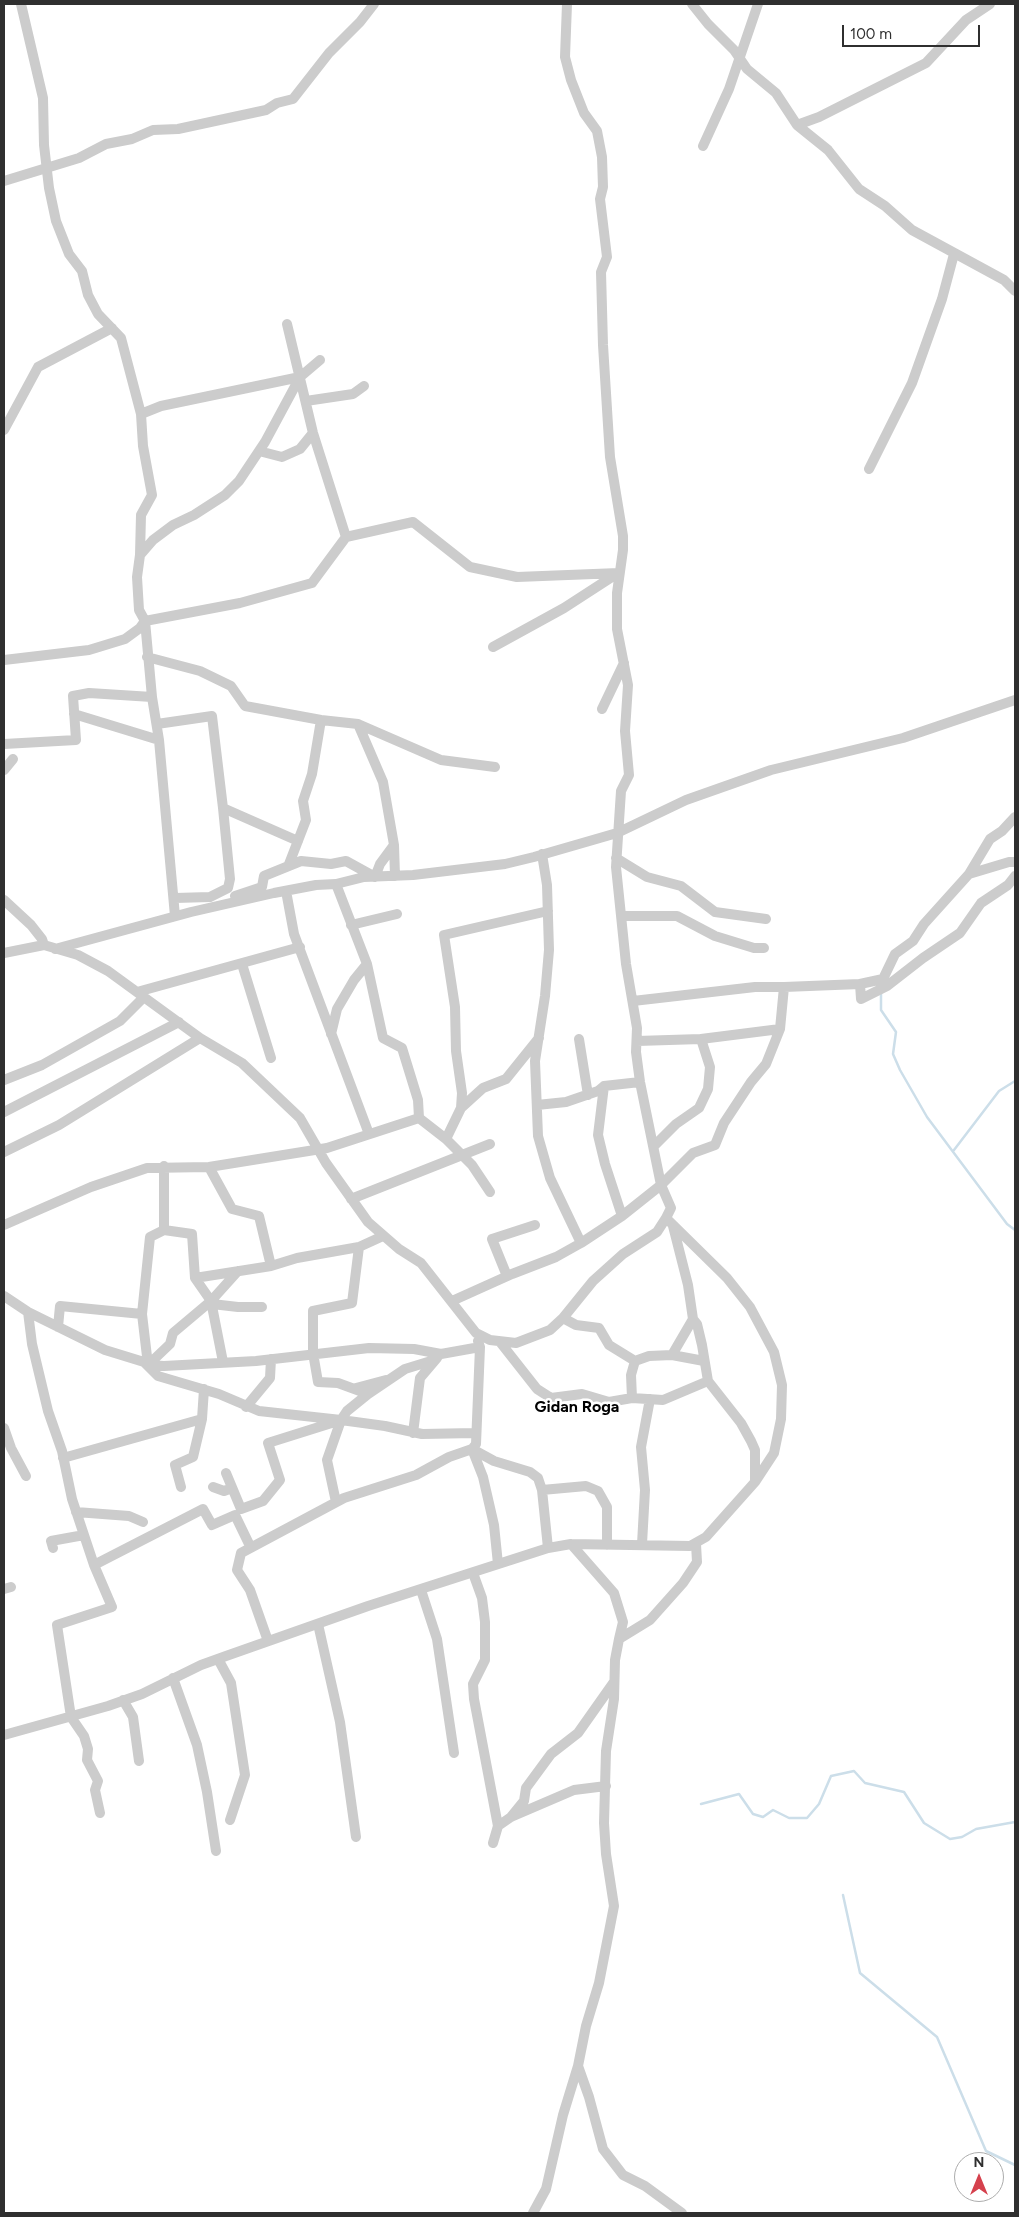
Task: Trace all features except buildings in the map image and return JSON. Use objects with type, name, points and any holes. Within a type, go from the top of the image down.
[{"type":"street","points":[[21,4],[43,98],[46,167],[56,221],[69,254],[82,271],[88,296],[98,314],[121,338],[141,414],[152,495],[141,515],[137,586],[139,610],[145,621],[176,916]]},
{"type":"street","points":[[4,181],[78,158],[106,144],[132,139],[153,130],[178,129],[266,110],[277,102],[293,99],[329,53],[360,22],[374,4]]},
{"type":"street","points":[[567,4],[566,57],[571,80],[584,113],[597,131],[602,157],[603,187],[600,198],[607,257],[601,272],[603,345],[610,457],[623,550],[619,573],[617,629],[628,685],[625,731],[629,774],[621,791],[616,858],[640,1082],[661,1185],[671,1208],[670,1222],[688,1285],[693,1320],[697,1324],[708,1381],[741,1423],[751,1441],[755,1450],[755,1482]]},
{"type":"street","points":[[692,4],[708,24],[739,56],[747,69],[776,93],[797,126],[828,150],[859,189],[885,206],[912,230],[1004,280],[1015,290]]},
{"type":"street","points":[[703,146],[729,89],[758,4]]},
{"type":"street","points":[[797,126],[819,117],[926,63],[966,20],[990,4]]},
{"type":"street","points":[[869,469],[912,383],[942,299],[954,254]]},
{"type":"street","points":[[288,324],[313,432],[346,537]]},
{"type":"street","points":[[4,430],[38,367],[112,328]]},
{"type":"street","points":[[140,555],[153,540],[173,525],[194,515],[225,495],[239,480],[260,451],[300,377],[320,360]]},
{"type":"street","points":[[141,414],[161,406],[300,377]]},
{"type":"street","points":[[306,401],[353,394],[364,386]]},
{"type":"street","points":[[260,451],[282,457],[300,449],[313,432]]},
{"type":"street","points":[[4,660],[89,650],[125,639],[145,621],[240,603],[312,583],[346,537],[413,522],[470,567],[517,577],[619,573]]},
{"type":"street","points":[[493,647],[564,608],[619,573]]},
{"type":"street","points":[[148,657],[200,671],[230,686],[245,706],[321,720],[358,724],[441,760],[495,767]]},
{"type":"street","points":[[602,709],[624,664]]},
{"type":"street","points":[[4,744],[76,740],[73,696],[89,693],[152,697]]},
{"type":"street","points":[[54,949],[176,916],[286,891],[375,877],[505,864],[617,832],[686,800],[771,770],[903,738],[1015,700]]},
{"type":"street","points":[[74,714],[159,740]]},
{"type":"street","points":[[157,724],[212,716],[230,879],[228,888],[210,897]]},
{"type":"street","points":[[289,864],[306,820],[303,801],[312,774],[321,720]]},
{"type":"street","points":[[358,724],[383,782],[394,846],[395,876]]},
{"type":"street","points":[[4,770],[13,760]]},
{"type":"street","points":[[223,808],[298,841]]},
{"type":"street","points":[[632,1001],[755,987],[860,984],[882,979],[895,954],[913,941],[924,924],[969,874],[990,839],[1002,831],[1015,817]]},
{"type":"street","points":[[375,877],[380,864],[394,846]]},
{"type":"street","points":[[542,854],[547,885],[549,950],[540,1038],[535,1061],[538,1136],[550,1178],[581,1243]]},
{"type":"street","points":[[616,858],[647,877],[681,886],[716,912],[766,919]]},
{"type":"street","points":[[175,898],[231,897],[262,887],[264,876],[289,864],[301,861],[331,864],[346,861],[375,877]]},
{"type":"street","points":[[969,874],[1009,862],[1015,862]]},
{"type":"street","points":[[860,984],[860,999],[887,986],[960,933],[981,903],[1008,885],[1015,876]]},
{"type":"street","points":[[336,884],[366,964],[383,1038],[402,1048],[418,1100],[419,1118],[446,1139],[472,1165],[490,1192]]},
{"type":"street","points":[[286,891],[294,934],[369,1134]]},
{"type":"street","points":[[4,900],[31,925],[42,939],[44,945]]},
{"type":"street","points":[[461,1108],[462,1093],[456,1051],[455,1007],[444,935],[548,911]]},
{"type":"street","points":[[351,925],[397,914]]},
{"type":"street","points":[[622,916],[677,916],[715,936],[754,948],[764,948]]},
{"type":"street","points":[[4,953],[44,945],[78,955],[108,971],[200,1038],[242,1063],[288,1104],[300,1118],[316,1148],[368,1222],[383,1236],[421,1263],[476,1332],[490,1340],[516,1344],[550,1330],[563,1318],[594,1281],[623,1254],[670,1222]]},
{"type":"street","points":[[4,1080],[42,1064],[120,1021],[141,994],[300,947]]},
{"type":"street","points":[[242,964],[271,1058]]},
{"type":"street","points":[[331,1035],[337,1009],[366,964]]},
{"type":"street","points":[[452,1301],[507,1276],[556,1257],[581,1243],[622,1216],[661,1185],[693,1153],[715,1145],[724,1123],[751,1082],[766,1064],[780,1029],[784,987]]},
{"type":"street","points":[[4,1112],[179,1022]]},
{"type":"street","points":[[637,1042],[702,1039],[780,1029]]},
{"type":"street","points":[[4,1152],[60,1125],[200,1038]]},
{"type":"street","points":[[446,1139],[461,1108],[483,1088],[506,1079],[540,1038]]},
{"type":"street","points":[[579,1039],[588,1095]]},
{"type":"street","points":[[654,1146],[676,1124],[699,1108],[708,1089],[710,1067],[702,1039]]},
{"type":"street","points":[[537,1105],[566,1102],[588,1095],[604,1086],[640,1082]]},
{"type":"street","points":[[604,1086],[598,1135],[604,1164],[622,1216]]},
{"type":"street","points":[[4,1225],[92,1187],[147,1168],[164,1166],[209,1167],[316,1148],[327,1148],[419,1118]]},
{"type":"street","points":[[351,1199],[490,1144]]},
{"type":"street","points":[[164,1166],[164,1230]]},
{"type":"street","points":[[209,1167],[232,1209],[259,1216],[271,1266]]},
{"type":"street","points":[[4,1735],[71,1717],[142,1694],[173,1678],[218,1659],[268,1641],[548,1548],[571,1544],[674,1546],[696,1544],[706,1537],[755,1482],[774,1453],[781,1419],[782,1385],[774,1352],[750,1307],[727,1278],[670,1222]]},
{"type":"street","points":[[507,1276],[492,1239],[535,1225]]},
{"type":"street","points":[[148,1365],[142,1314],[150,1237],[164,1230],[192,1234],[195,1278],[212,1302],[223,1362]]},
{"type":"street","points":[[195,1278],[271,1266],[297,1258],[359,1248],[383,1236]]},
{"type":"street","points":[[359,1248],[352,1303],[313,1311],[313,1353],[318,1382],[338,1383],[356,1388],[368,1394]]},
{"type":"street","points":[[148,1365],[170,1344],[173,1333],[212,1302],[238,1271]]},
{"type":"street","points":[[4,1296],[28,1312],[105,1350],[134,1358],[148,1365],[158,1376],[204,1389],[258,1411],[385,1426],[413,1433],[475,1433]]},
{"type":"street","points":[[212,1302],[238,1307],[262,1306]]},
{"type":"street","points":[[58,1327],[60,1306],[142,1314]]},
{"type":"street","points":[[28,1312],[32,1344],[64,1458],[76,1512],[94,1565],[112,1607],[57,1625],[71,1717],[84,1736],[88,1749],[87,1760],[98,1781],[95,1790],[100,1813]]},
{"type":"street","points":[[563,1318],[576,1325],[600,1328],[609,1345],[635,1361]]},
{"type":"street","points":[[672,1355],[693,1320]]},
{"type":"street","points":[[268,1641],[250,1590],[236,1570],[241,1553],[250,1546],[336,1502],[367,1489],[416,1475],[449,1457],[472,1449],[476,1444],[480,1347],[476,1332]]},
{"type":"street","points":[[500,1342],[537,1389],[546,1396],[555,1398],[582,1394],[609,1402],[632,1398],[667,1399],[708,1381]]},
{"type":"street","points":[[148,1365],[164,1366],[271,1359],[369,1348],[414,1349],[441,1354],[480,1347]]},
{"type":"street","points":[[336,1502],[327,1460],[341,1420],[347,1411],[405,1369],[431,1361],[441,1354]]},
{"type":"street","points":[[413,1433],[416,1396],[420,1378],[441,1354]]},
{"type":"street","points":[[635,1361],[650,1356],[672,1355],[704,1361]]},
{"type":"street","points":[[246,1406],[270,1378],[271,1359]]},
{"type":"street","points":[[632,1398],[631,1375],[635,1361]]},
{"type":"street","points":[[356,1388],[389,1379]]},
{"type":"street","points":[[181,1487],[175,1465],[193,1457],[202,1419],[204,1389]]},
{"type":"street","points":[[642,1544],[645,1490],[641,1447],[650,1399]]},
{"type":"street","points":[[64,1458],[202,1419]]},
{"type":"street","points":[[94,1565],[203,1509],[212,1525],[263,1501],[280,1480],[268,1442],[341,1420]]},
{"type":"street","points":[[4,1428],[11,1448],[26,1476]]},
{"type":"street","points":[[472,1449],[494,1461],[530,1472],[538,1478],[542,1490],[548,1548]]},
{"type":"street","points":[[472,1449],[485,1487],[494,1525],[498,1564]]},
{"type":"street","points":[[226,1473],[250,1546]]},
{"type":"street","points":[[542,1490],[586,1486],[598,1491],[607,1507],[607,1545]]},
{"type":"street","points":[[212,1487],[224,1492],[232,1488]]},
{"type":"street","points":[[76,1512],[129,1516],[143,1522]]},
{"type":"street","points":[[53,1548],[51,1541],[84,1535]]},
{"type":"street","points":[[533,2213],[546,2189],[563,2115],[578,2066],[586,2026],[599,1983],[614,1906],[604,1839],[606,1751],[616,1679],[615,1660],[623,1622],[614,1593],[571,1544]]},
{"type":"street","points":[[618,1639],[650,1620],[683,1583],[698,1562],[696,1544]]},
{"type":"street","points":[[473,1573],[482,1598],[485,1622],[485,1660],[473,1684],[498,1826],[492,1844]]},
{"type":"street","points":[[421,1590],[437,1639],[454,1753]]},
{"type":"street","points":[[318,1624],[340,1722],[356,1837]]},
{"type":"street","points":[[218,1659],[231,1683],[245,1775],[230,1820]]},
{"type":"street","points":[[173,1678],[197,1745],[207,1792],[216,1851]]},
{"type":"street","points":[[511,1818],[524,1801],[526,1788],[551,1754],[578,1733],[616,1679]]},
{"type":"street","points":[[123,1700],[133,1717],[139,1761]]},
{"type":"street","points":[[498,1826],[511,1818],[574,1790],[606,1786]]},
{"type":"street","points":[[578,2066],[590,2097],[603,2149],[623,2175],[645,2186],[682,2213]]},
{"type":"waterway","points":[[881,993],[881,1010],[896,1032],[893,1054],[900,1070],[927,1117],[1007,1224],[1015,1230]]},
{"type":"waterway","points":[[954,1150],[999,1091],[1015,1081]]},
{"type":"waterway","points":[[701,1804],[739,1794],[753,1814],[763,1817],[773,1810],[789,1818],[807,1818],[819,1804],[831,1776],[854,1771],[865,1783],[904,1792],[924,1823],[950,1839],[962,1837],[976,1829],[1015,1822]]},
{"type":"waterway","points":[[843,1895],[860,1973],[937,2037],[986,2151],[1015,2165]]},
{"type":"district","name":"Gidan Roga","points":[[577,1407]]}]
